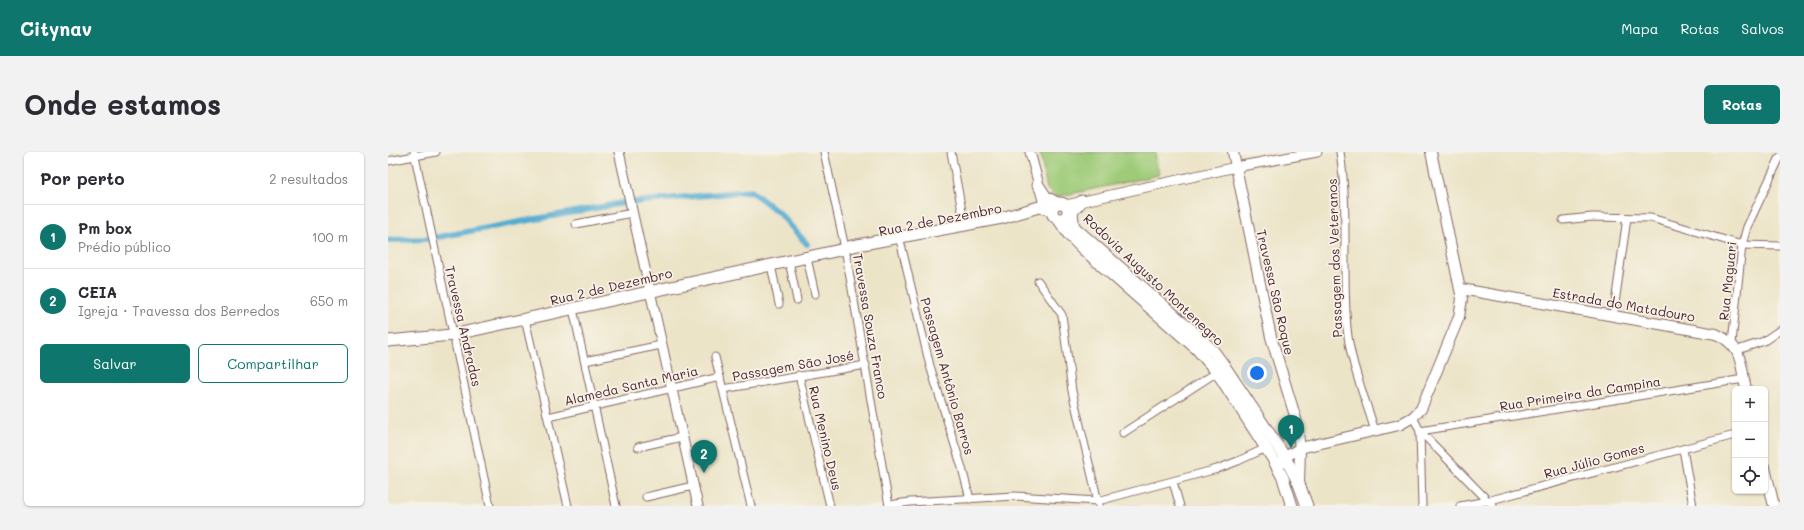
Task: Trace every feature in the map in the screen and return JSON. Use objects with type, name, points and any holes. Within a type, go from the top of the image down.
[{"type":"main road","name":"Travessa São Roque","points":[[1233,152],[1271,337],[1292,404],[1300,448],[1299,484]]},
{"type":"main road","points":[[1279,470],[1285,457],[1300,448],[1398,425],[1413,418],[1421,408],[1458,317],[1462,303],[1461,289],[1431,152]]},
{"type":"main road","points":[[1038,185],[1046,197],[1055,206],[1068,212],[1063,218],[1053,216],[1055,206]]},
{"type":"main road","points":[[1076,229],[1072,220],[1072,212],[1082,201]]},
{"type":"main road","name":"Rua 2 de Dezembro","points":[[388,341],[452,335],[772,265],[965,227],[1039,207],[1055,206]]},
{"type":"main road","name":"Rodovia Augusto Montenegro","points":[[1063,218],[1197,335],[1214,352],[1285,457],[1299,484],[1307,506]]},
{"type":"main road","name":"Rodovia Augusto Montenegro","points":[[1063,218],[1069,235],[1196,348],[1216,372],[1279,470],[1292,506]]},
{"type":"main road","name":"Estrada do Matadouro","points":[[1461,289],[1541,302],[1613,317],[1705,331],[1722,337],[1735,347]]},
{"type":"main road","points":[[1735,347],[1745,384]]},
{"type":"main road","points":[[1768,481],[1774,506]]},
{"type":"street","points":[[388,161],[414,154],[436,152]]},
{"type":"street","points":[[619,152],[698,506]]},
{"type":"street","name":"Travessa Souza Franco","points":[[824,152],[866,365],[889,505]]},
{"type":"street","points":[[951,152],[965,227]]},
{"type":"street","points":[[1030,152],[1038,185]]},
{"type":"street","name":"Rua 2 de Dezembro","points":[[1055,206],[1236,167],[1317,152]]},
{"type":"street","name":"Passagem dos Veteranos","points":[[1340,152],[1344,179],[1347,329],[1352,354],[1375,431]]},
{"type":"street","name":"Travessa Andradas","points":[[414,154],[490,506]]},
{"type":"street","name":"Rua Maguari","points":[[1735,347],[1742,245],[1750,221],[1780,157]]},
{"type":"street","points":[[576,224],[632,213]]},
{"type":"street","points":[[1562,220],[1592,217],[1651,218],[1742,245],[1780,246]]},
{"type":"street","points":[[1613,317],[1628,218]]},
{"type":"street","name":"Passagem Antônio Barros","points":[[899,239],[930,366],[962,468],[970,499]]},
{"type":"street","points":[[807,258],[815,294]]},
{"type":"street","points":[[789,262],[797,300]]},
{"type":"street","points":[[772,265],[780,304]]},
{"type":"street","points":[[1038,281],[1062,315],[1072,391],[1098,503]]},
{"type":"street","points":[[574,309],[616,506]]},
{"type":"street","points":[[525,320],[568,506]]},
{"type":"street","points":[[1735,347],[1764,341],[1780,330]]},
{"type":"street","points":[[585,361],[661,345]]},
{"type":"street","points":[[715,357],[751,506]]},
{"type":"street","name":"Passagem São José","points":[[723,389],[799,375],[866,365]]},
{"type":"street","points":[[1123,433],[1216,372]]},
{"type":"street","name":"Rua Menino Deus","points":[[799,375],[830,506]]},
{"type":"street","name":"Alameda Santa Maria","points":[[548,417],[720,377]]},
{"type":"street","name":"Rua Primeira da Campina","points":[[1420,431],[1745,384]]},
{"type":"street","points":[[1413,418],[1420,431],[1490,503]]},
{"type":"street","points":[[1420,431],[1422,506]]},
{"type":"street","name":"Rua Júlio Gomes","points":[[1460,506],[1490,503],[1732,436]]},
{"type":"street","points":[[638,447],[682,437]]},
{"type":"street","points":[[889,505],[910,502],[1015,496],[1098,503],[1173,482],[1238,461],[1266,448]]},
{"type":"street","points":[[1684,449],[1693,506]]},
{"type":"street","points":[[1173,482],[1180,506]]},
{"type":"street","points":[[646,497],[693,486]]},
{"type":"green space","points":[[1040,152],[1155,152],[1159,175],[1056,197],[1047,189]]},
{"type":"waterway","points":[[388,240],[427,239],[623,203],[751,191],[779,213],[807,244]]},
{"type":"place","name":"Pm box","points":[[1291,448]]},
{"type":"place","name":"CEIA","points":[[704,473]]}]
